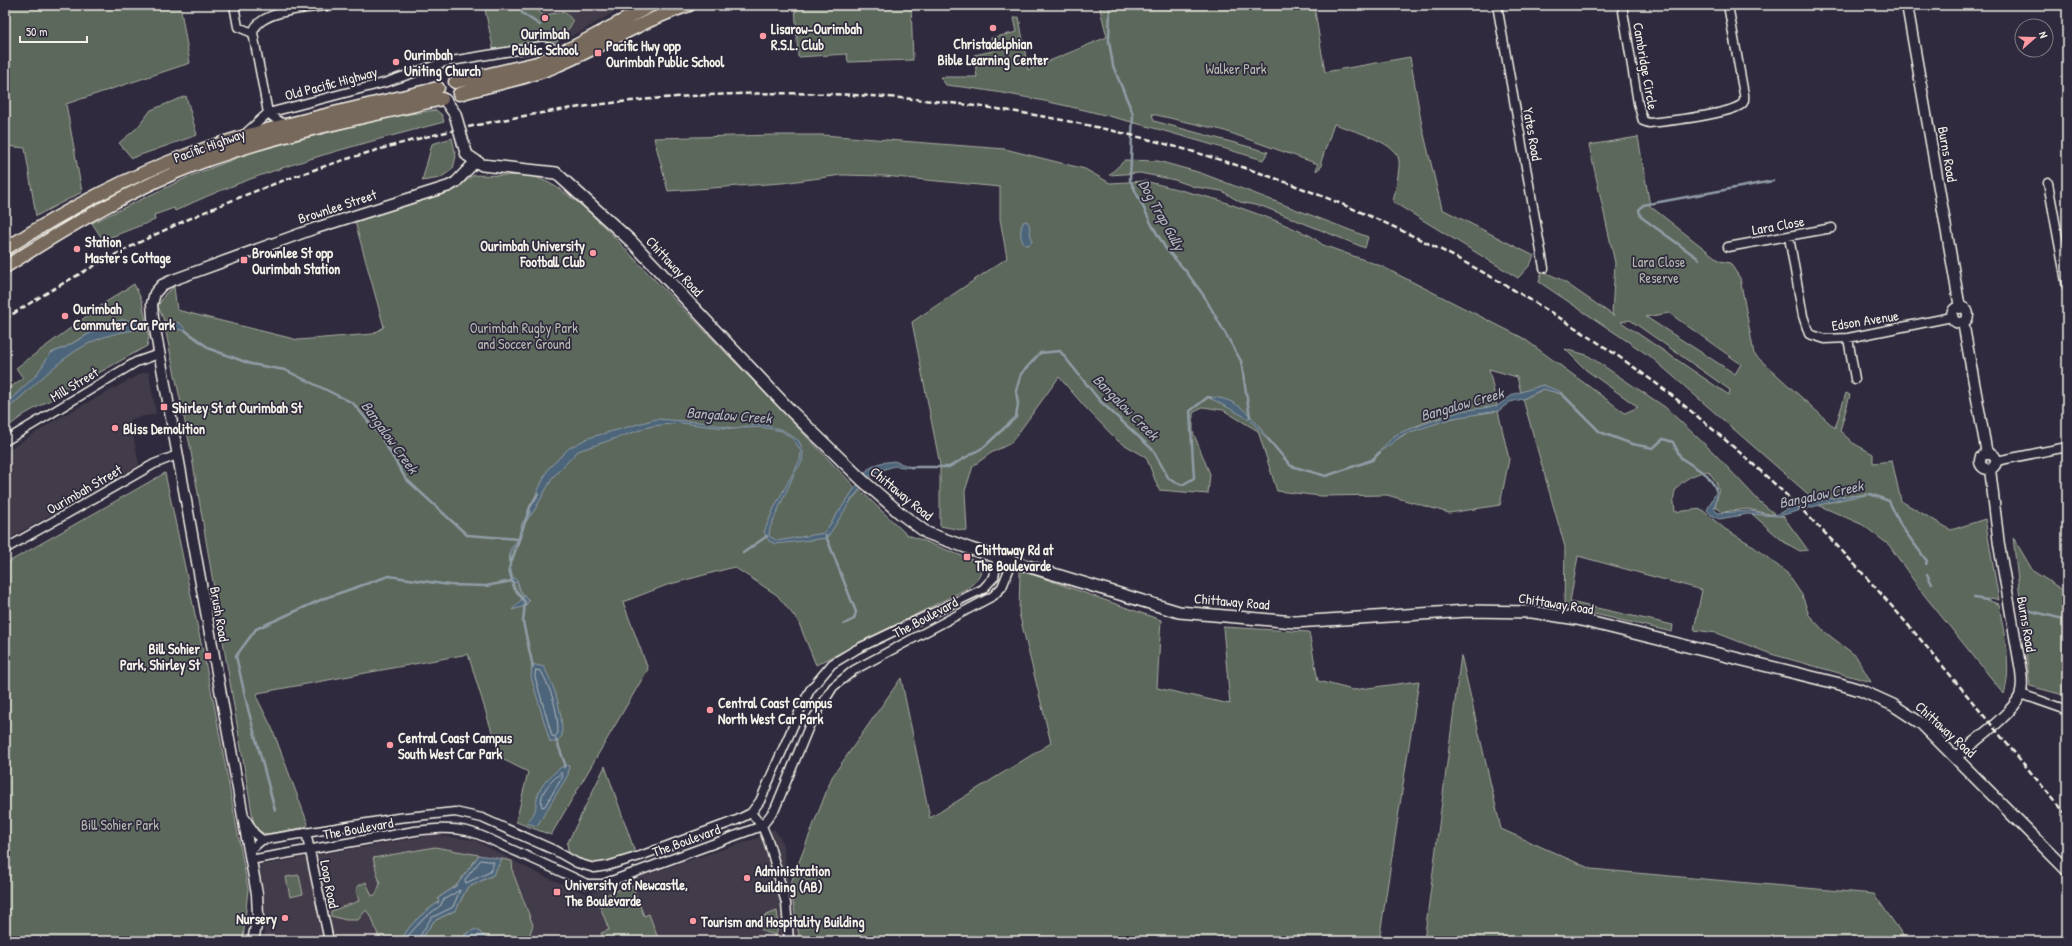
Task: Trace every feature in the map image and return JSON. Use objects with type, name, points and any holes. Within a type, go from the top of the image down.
[{"type":"main road","points":[[475,162],[467,155],[448,96],[445,80],[455,82],[524,67],[564,51],[652,5]]},
{"type":"main road","name":"Pacific Highway","points":[[5,268],[45,241],[125,196],[203,162],[282,137],[525,77],[558,66],[641,24],[689,5]]},
{"type":"main road","points":[[448,96],[459,88],[455,82]]},
{"type":"main road","name":"Pacific Highway","points":[[5,249],[61,214],[99,194],[169,162],[237,138],[292,125],[448,96]]},
{"type":"main road","name":"Chittaway Road","points":[[475,162],[490,167],[556,173],[632,242],[790,410],[900,513],[927,533],[971,549],[998,555],[1178,612],[1295,622],[1487,610],[1532,612],[1568,617],[1802,674],[1860,690],[1893,705],[1912,716],[1956,757],[2067,870]]},
{"type":"street","points":[[234,5],[238,27],[253,33]]},
{"type":"street","points":[[292,125],[280,122],[268,114],[253,33],[259,21],[280,13],[333,5]]},
{"type":"street","name":"Yates Road","points":[[1497,5],[1544,268]]},
{"type":"street","name":"Cambridge Circle","points":[[1622,5],[1638,103],[1643,121],[1649,123],[1724,111],[1742,104],[1744,98],[1743,89],[1728,5]]},
{"type":"street","name":"Burns Road","points":[[1907,5],[1960,308],[1965,309],[1968,314],[1967,319],[1963,322],[1987,454],[1982,456],[1981,463],[1984,468],[1993,465],[2006,581],[2022,680],[2021,694]]},
{"type":"street","name":"Old Pacific Highway","points":[[268,114],[387,82],[445,62],[542,46],[564,51]]},
{"type":"street","points":[[237,138],[251,130],[268,114]]},
{"type":"street","name":"Brownlee Street","points":[[155,293],[167,282],[196,270],[316,228],[449,186],[462,176],[475,162]]},
{"type":"street","points":[[2048,184],[2067,287]]},
{"type":"street","name":"Lara Close","points":[[1728,247],[1832,228]]},
{"type":"street","name":"Edson Avenue","points":[[1789,236],[1803,316],[1809,334],[1825,339],[1848,338],[1952,317]]},
{"type":"street","name":"Brush Road","points":[[155,293],[152,304],[153,318],[176,455],[257,894],[258,916],[253,941]]},
{"type":"street","points":[[1960,308],[1954,311],[1952,317],[1956,322],[1963,322]]},
{"type":"street","points":[[1848,338],[1855,379]]},
{"type":"street","name":"Mill Street","points":[[5,441],[136,362],[159,354]]},
{"type":"street","points":[[1993,465],[2067,447]]},
{"type":"street","name":"Ourimbah Street","points":[[5,549],[154,464],[176,455]]},
{"type":"street","name":"The Boulevard","points":[[250,856],[262,840],[434,813],[467,814],[482,818],[554,850],[577,863],[594,868],[607,866],[640,856],[751,813],[760,801],[795,718],[810,690],[832,664],[857,649],[982,589],[994,577],[998,555]]},
{"type":"street","name":"The Boulevard","points":[[250,856],[310,849],[429,829],[456,829],[468,831],[546,864],[587,884],[593,885],[603,884],[762,826],[775,809],[810,724],[833,686],[854,670],[993,596],[1002,587],[1013,560]]},
{"type":"street","points":[[1956,757],[2009,711],[2021,694],[2067,710]]},
{"type":"street","points":[[238,793],[247,824],[262,840]]},
{"type":"street","points":[[751,813],[762,826],[769,843],[786,903],[789,941]]},
{"type":"street","name":"Loop Road","points":[[306,832],[329,941]]},
{"type":"shaded area","name":"Ourimbah Public School","points":[[484,5],[626,5],[582,31],[557,42],[541,43]]},
{"type":"shaded area","points":[[149,372],[156,414],[130,419],[139,465],[5,541],[5,452],[57,419],[142,373]]},
{"type":"shaded area","points":[[774,829],[782,841],[800,941],[267,941],[264,932],[255,866],[432,835],[474,840],[541,875],[587,894],[760,837]]},
{"type":"green space","points":[[5,5],[180,5],[190,63],[66,104],[82,192],[36,216],[25,148],[5,146]]},
{"type":"green space","name":"Ourimbah Public School","points":[[484,5],[537,5],[539,12],[543,15],[565,12],[573,21],[570,27],[557,42],[541,43],[494,52]]},
{"type":"green space","points":[[795,5],[911,5],[913,60],[848,62],[847,54],[798,57]]},
{"type":"green space","name":"Walker Park","points":[[1099,5],[1314,5],[1325,72],[1410,57],[1422,126],[1442,209],[1534,256],[1530,265],[1518,278],[1393,202],[1399,164],[1396,153],[1389,147],[1371,137],[1334,124],[1321,162],[1322,166],[1316,171],[1318,164],[1222,130],[1152,114],[1154,121],[1268,152],[1263,160],[1106,115],[1026,97],[946,85],[940,77],[977,77],[974,55],[993,51],[991,38],[1017,32],[1014,18],[1019,17],[1028,70],[1107,37]]},
{"type":"green space","points":[[186,96],[197,135],[132,158],[119,143],[137,128],[151,110]]},
{"type":"green space","points":[[436,110],[442,115],[444,122],[342,150],[274,171],[208,196],[175,211],[174,208],[154,215],[155,220],[103,240],[92,223],[188,177],[255,151],[385,118]]},
{"type":"green space","points":[[823,135],[1005,149],[1085,169],[1110,183],[1145,181],[1219,200],[1274,220],[1311,236],[1323,245],[1381,266],[1523,338],[1625,413],[1638,407],[1586,370],[1565,349],[1587,355],[1665,407],[1713,452],[1760,502],[1775,514],[1748,509],[1722,512],[1715,506],[1718,495],[1718,487],[1708,471],[1692,476],[1682,482],[1675,491],[1675,512],[1701,509],[1725,529],[1750,544],[1787,573],[1802,595],[1809,615],[1825,632],[1856,656],[1871,682],[1771,654],[1717,633],[1694,630],[1702,590],[1578,556],[1570,602],[1673,625],[1672,632],[1564,607],[1565,547],[1523,399],[1544,389],[1561,394],[1543,385],[1521,393],[1517,377],[1489,369],[1497,406],[1444,416],[1416,426],[1405,432],[1397,439],[1433,423],[1498,411],[1509,459],[1500,505],[1449,513],[1387,495],[1321,496],[1277,491],[1258,431],[1223,410],[1203,407],[1193,413],[1193,432],[1210,474],[1208,494],[1159,490],[1146,457],[1118,441],[1085,407],[1059,377],[1011,443],[991,453],[973,466],[965,491],[967,531],[940,526],[940,465],[912,322],[1007,258],[1000,219],[1000,187],[884,176],[842,175],[782,183],[668,191],[654,138]]},
{"type":"green space","name":"Lara Close Reserve","points":[[1638,137],[1650,206],[1720,261],[1730,263],[1740,278],[1754,354],[1835,428],[1846,393],[1850,395],[1840,431],[1853,443],[1873,454],[1873,463],[1892,461],[1901,501],[1951,530],[1985,519],[1999,600],[1992,598],[1986,600],[1999,604],[2005,638],[2008,672],[2004,694],[1921,591],[1889,545],[1863,525],[1818,505],[1866,494],[1816,501],[1651,357],[1539,282],[1542,271],[1560,279],[1614,316],[1612,314],[1615,263],[1589,145]],"holes":[[[1669,313],[1741,364],[1735,374],[1646,317]],[[1630,320],[1730,390],[1729,395],[1621,322]]]},
{"type":"green space","points":[[452,138],[456,156],[453,169],[440,178],[422,181],[432,144]]},
{"type":"green space","points":[[1125,160],[1158,161],[1201,173],[1368,237],[1365,248],[1264,207],[1240,202],[1222,191],[1195,187],[1175,180],[1140,173],[1109,175]]},
{"type":"green space","name":"Ourimbah Rugby Park and Soccer Ground","points":[[474,175],[538,178],[553,185],[582,206],[610,233],[856,488],[820,539],[860,490],[906,534],[980,563],[981,571],[977,580],[968,588],[816,665],[798,621],[777,595],[734,567],[667,585],[623,602],[648,669],[551,835],[516,822],[528,772],[500,758],[468,654],[258,693],[257,698],[272,728],[308,824],[306,827],[267,834],[258,829],[253,819],[190,446],[165,328],[175,327],[187,331],[169,321],[164,321],[158,306],[165,294],[174,287],[177,310],[298,340],[373,334],[384,327],[355,222],[453,191]]},
{"type":"green space","points":[[134,284],[142,301],[146,322],[121,320],[99,328],[66,347],[51,353],[37,375],[10,400],[5,410],[5,387],[7,390],[23,378],[16,368],[106,302]]},
{"type":"green space","points":[[132,329],[147,329],[149,337],[147,346],[25,414],[5,429],[5,411],[62,359],[74,350],[88,343],[106,336]]},
{"type":"green space","name":"Bill Sohier Park","points":[[165,473],[214,704],[248,889],[243,941],[5,941],[5,564]]},
{"type":"green space","points":[[1752,514],[1783,516],[1808,550],[1800,551],[1784,542]]},
{"type":"green space","points":[[2013,537],[2033,571],[2067,593],[2067,696],[2030,686]]},
{"type":"green space","points":[[1020,570],[1161,620],[1157,688],[1230,704],[1223,627],[1309,632],[1318,681],[1353,690],[1419,681],[1379,941],[800,941],[790,885],[832,777],[901,678],[930,818],[1051,743],[1019,613]]},
{"type":"green space","points":[[1461,655],[1501,829],[1591,869],[1874,894],[1907,941],[1424,941]]},
{"type":"green space","points":[[605,766],[635,852],[609,861],[587,861],[569,854],[567,844]]},
{"type":"green space","points":[[435,847],[479,855],[456,886],[438,898],[439,902],[412,924],[404,936],[403,941],[380,941],[372,918],[366,910],[358,920],[346,920],[331,916],[331,911],[359,901],[356,891],[358,886],[366,882],[372,896],[376,894],[380,884],[373,858]]},
{"type":"green space","points":[[502,859],[512,861],[513,873],[533,925],[529,937],[522,939],[522,941],[486,938],[476,929],[465,941],[420,941],[434,921],[456,910],[467,888],[493,875]]},
{"type":"green space","points":[[299,875],[303,894],[290,897],[286,877]]},
{"type":"green space","points":[[632,885],[644,916],[649,914],[659,941],[604,941],[601,933],[609,930],[597,898]]},
{"type":"green space","points":[[777,911],[779,926],[775,938],[773,934],[764,932],[761,929],[761,920],[759,918]]},
{"type":"water","points":[[1027,221],[1029,224],[1032,242],[1025,245],[1021,237],[1021,231],[1023,222]]},
{"type":"water","points":[[121,320],[180,323],[188,332],[172,328],[157,328],[122,332],[102,338],[84,346],[68,356],[5,411],[5,401],[10,400],[36,375],[51,353],[66,347],[99,328]]},
{"type":"water","points":[[1543,385],[1559,391],[1562,394],[1543,389],[1523,399],[1510,402],[1498,411],[1453,418],[1404,434],[1377,454],[1394,436],[1404,431],[1461,411],[1497,406],[1514,394]]},
{"type":"water","points":[[1208,397],[1228,400],[1244,410],[1257,424],[1269,441],[1249,419]]},
{"type":"water","points":[[656,419],[699,422],[734,428],[761,424],[783,430],[799,441],[803,451],[802,462],[795,472],[770,528],[769,536],[777,541],[824,533],[868,469],[880,463],[894,461],[914,468],[894,466],[874,473],[852,499],[827,538],[776,544],[769,541],[764,532],[774,508],[800,460],[801,451],[793,439],[782,431],[761,427],[734,429],[681,423],[652,426],[578,451],[553,477],[534,511],[524,524],[520,532],[520,538],[511,552],[510,567],[513,577],[518,582],[520,590],[529,601],[525,606],[512,610],[524,597],[518,587],[518,583],[513,582],[509,569],[510,550],[518,539],[522,523],[530,514],[530,507],[548,469],[569,448],[588,438]]},
{"type":"water","points":[[1714,487],[1718,492],[1714,509],[1718,513],[1751,511],[1770,515],[1778,514],[1787,509],[1812,502],[1839,497],[1873,494],[1838,500],[1779,516],[1748,514],[1719,519],[1711,515],[1707,510],[1716,492]]},
{"type":"water","points":[[532,664],[544,667],[558,700],[562,736],[556,742],[550,742],[531,677]]},
{"type":"water","points":[[565,764],[569,766],[568,775],[537,826],[526,823],[535,811],[537,797],[544,784],[550,776]]},
{"type":"water","points":[[479,855],[502,859],[493,875],[467,888],[456,910],[434,921],[420,941],[403,941],[407,930],[411,925],[439,902],[438,898],[456,886]]},
{"type":"water","points":[[476,929],[486,938],[504,940],[506,938],[509,941],[465,941],[465,934]]},
{"type":"waterway","points":[[518,5],[522,13],[540,25]]},
{"type":"waterway","name":"Dog Trap Gully","points":[[1110,5],[1109,41],[1113,66],[1133,114],[1130,180],[1152,225],[1166,249],[1185,270],[1204,296],[1241,361],[1250,417]]},
{"type":"waterway","points":[[1699,259],[1641,217],[1639,210],[1643,205],[1773,181]]},
{"type":"waterway","name":"Bangalow Creek","points":[[186,331],[210,349],[251,364],[285,370],[353,403],[381,437],[406,479],[467,535],[518,539]]},
{"type":"waterway","name":"Bangalow Creek","points":[[911,467],[949,467],[984,447],[1016,417],[1018,404],[1016,391],[1021,374],[1040,353],[1060,351],[1100,401],[1153,450],[1169,479],[1182,485],[1194,478],[1190,411],[1208,397],[1211,398]]},
{"type":"waterway","name":"Bangalow Creek","points":[[1561,393],[1600,432],[1632,444],[1653,448],[1663,439],[1673,442],[1681,458],[1707,475],[1716,488]]},
{"type":"waterway","name":"Bangalow Creek","points":[[1268,439],[1291,466],[1326,476],[1372,460],[1380,452]]},
{"type":"waterway","points":[[533,667],[523,622],[525,602],[514,588],[509,569],[530,507],[538,494]]},
{"type":"waterway","name":"Bangalow Creek","points":[[1870,494],[1889,501],[1901,526],[1927,561],[1926,564]]},
{"type":"waterway","points":[[743,553],[767,536]]},
{"type":"waterway","points":[[826,536],[856,612],[854,619],[844,624]]},
{"type":"waterway","name":"Bangalow Creek","points":[[1927,574],[1932,584]]},
{"type":"waterway","points":[[275,810],[248,709],[236,656],[256,629],[325,598],[389,576],[449,585],[486,586],[512,581]]},
{"type":"waterway","name":"Bangalow Creek","points":[[1974,598],[1987,600]]},
{"type":"waterway","name":"Bangalow Creek","points":[[2027,610],[2067,620]]},
{"type":"waterway","points":[[556,739],[565,764],[564,767]]},
{"type":"railway","points":[[5,319],[179,224],[363,154],[554,111],[749,94],[944,102],[1137,137],[1324,197],[1502,283],[1588,336],[1630,364],[1670,394],[1728,442],[1784,493],[1853,562],[1915,633],[2067,815]]},
{"type":"place","name":"Ourimbah Public School","points":[[545,18]]},
{"type":"place","name":"Christadelphian Bible Learning Center","points":[[993,28]]},
{"type":"place","name":"Lisarow-Ourimbah R.S.L. Club","points":[[763,36]]},
{"type":"place","name":"Pacific Hwy opp Ourimbah Public School","points":[[598,53]]},
{"type":"place","name":"Ourimbah Uniting Church","points":[[396,62]]},
{"type":"place","name":"Station Master's Cottage","points":[[77,249]]},
{"type":"place","name":"Ourimbah University Football Club","points":[[593,253]]},
{"type":"place","name":"Brownlee St opp Ourimbah Station","points":[[244,260]]},
{"type":"place","name":"Ourimbah Commuter Car Park","points":[[65,316]]},
{"type":"place","name":"Shirley St at Ourimbah St","points":[[164,407]]},
{"type":"place","name":"Bliss Demolition","points":[[115,428]]},
{"type":"place","name":"Chittaway Rd at The Boulevarde","points":[[967,557]]},
{"type":"place","name":"Bill Sohier Park, Shirley St","points":[[208,656]]},
{"type":"place","name":"Central Coast Campus North West Car Park","points":[[710,710]]},
{"type":"place","name":"Central Coast Campus South West Car Park","points":[[390,745]]},
{"type":"place","name":"Administration Building (AB)","points":[[747,878]]},
{"type":"place","name":"University of Newcastle, The Boulevarde","points":[[557,892]]},
{"type":"place","name":"Nursery","points":[[285,918]]},
{"type":"place","name":"Tourism and Hospitality Building","points":[[693,921]]}]
